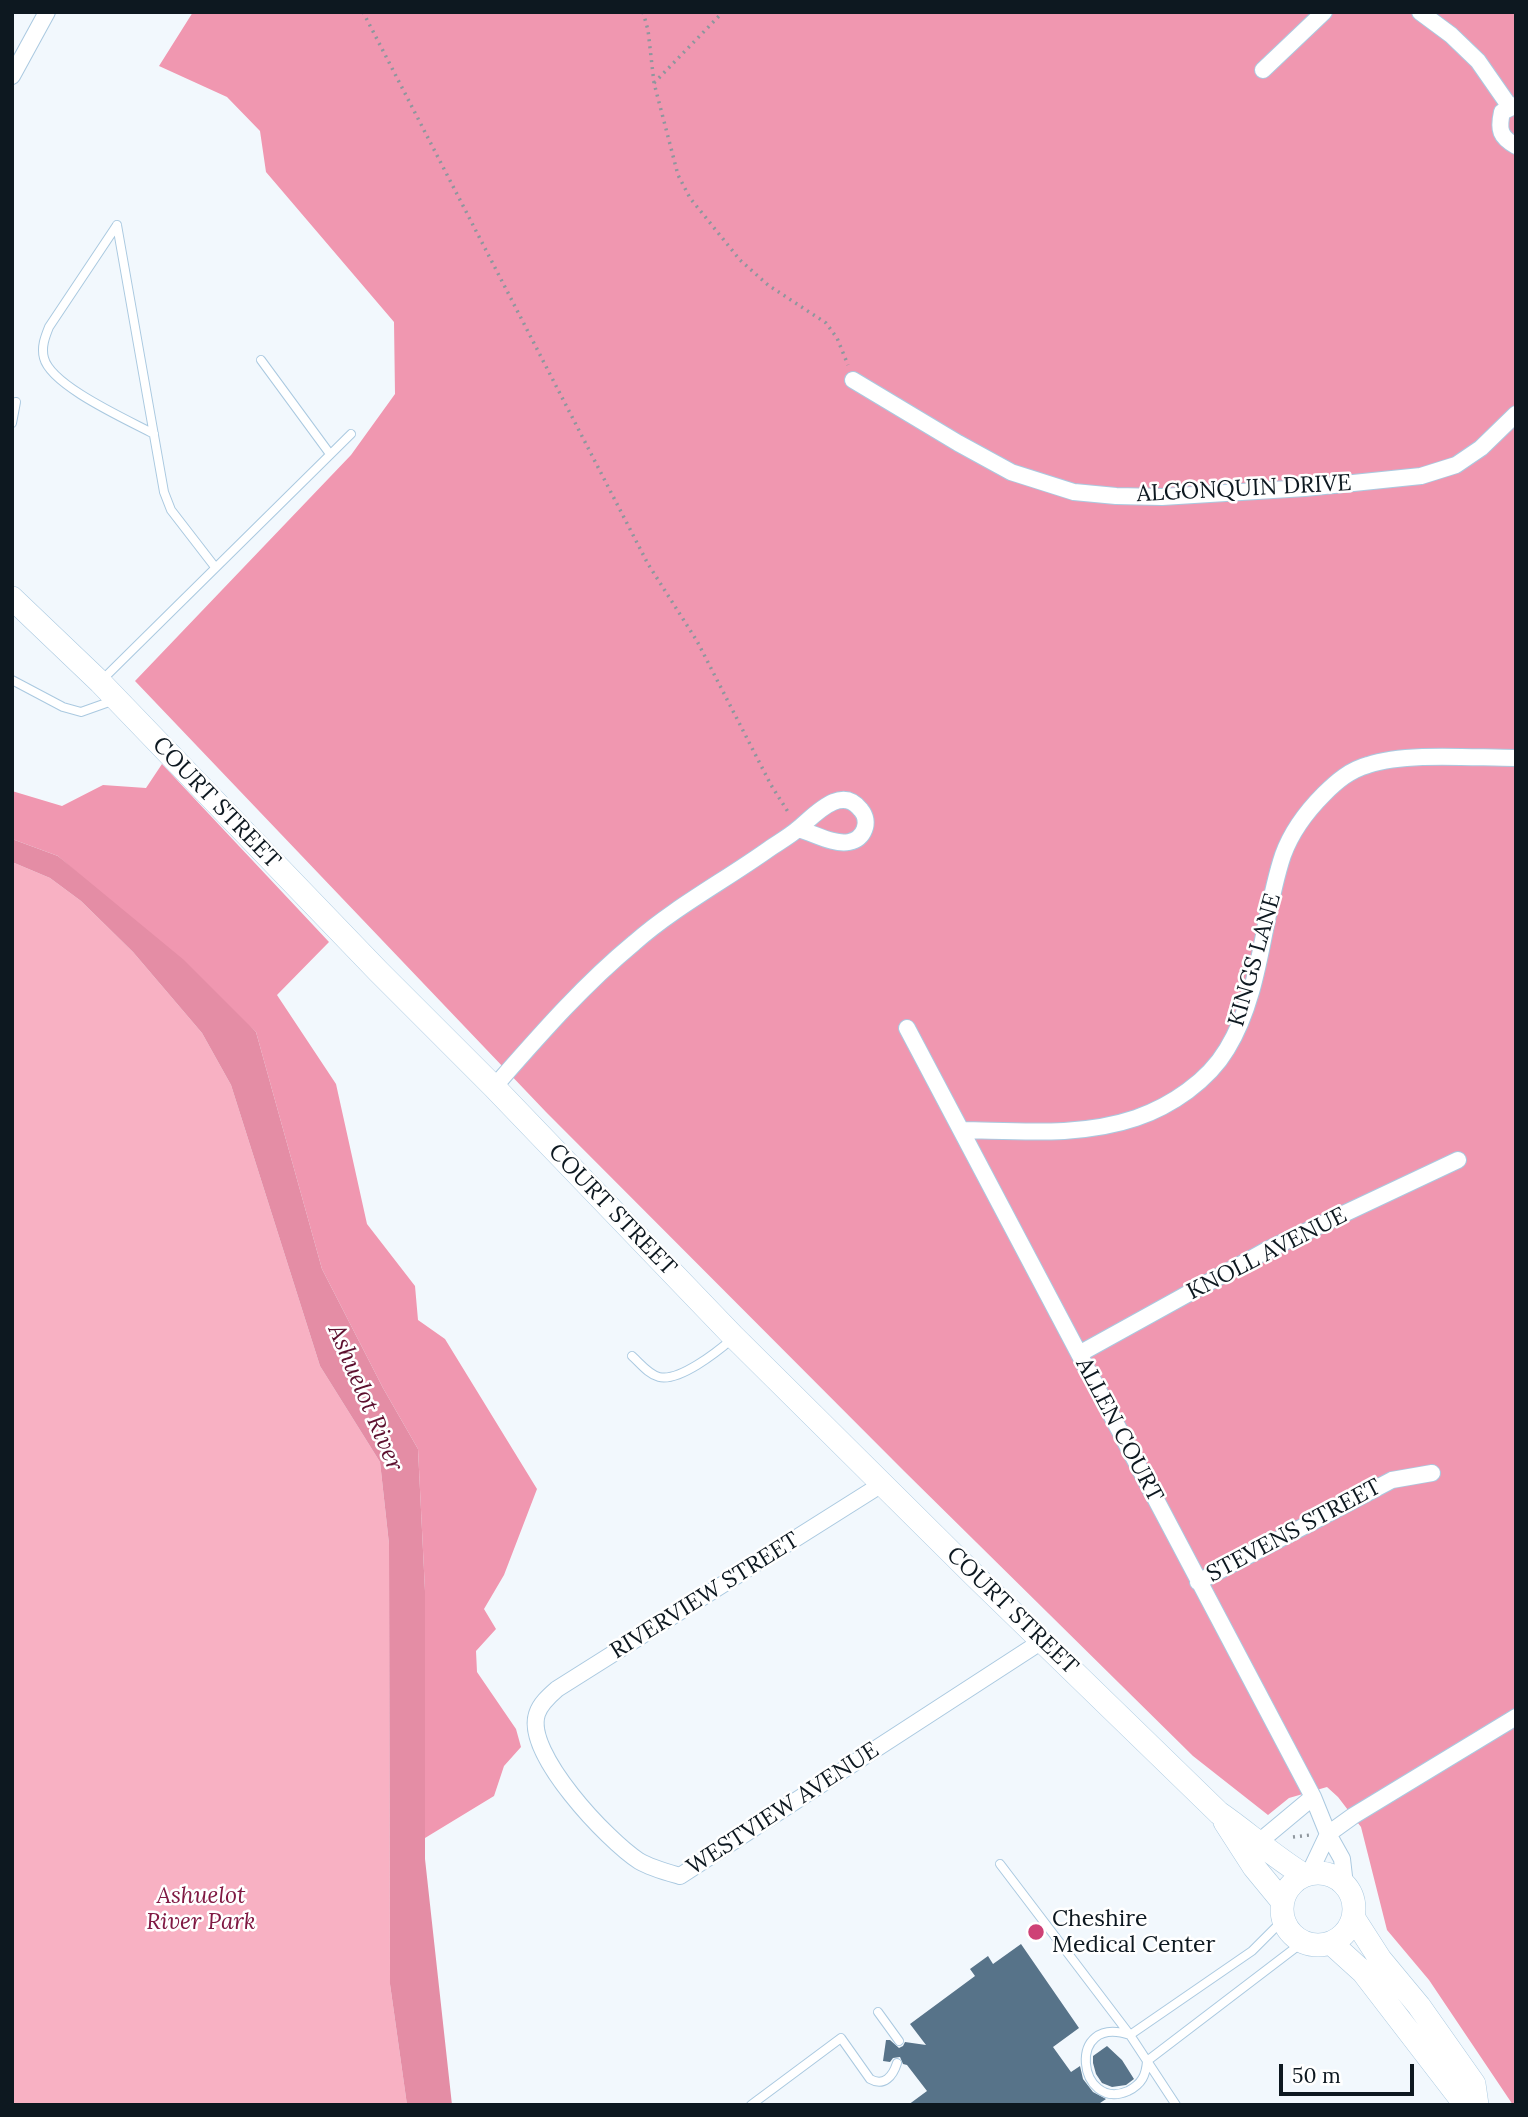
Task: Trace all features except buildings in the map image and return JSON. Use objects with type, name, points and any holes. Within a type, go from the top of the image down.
[{"type":"main road","name":"COURT STREET","points":[[12,598],[100,682],[734,1337],[1219,1813],[1284,1863],[1307,1874],[1329,1874],[1345,1885]]},
{"type":"main road","name":"COURT STREET","points":[[1219,1813],[1283,1911],[1294,1937],[1303,1942]]},
{"type":"main road","points":[[1283,1911],[1290,1886],[1307,1874]]},
{"type":"main road","points":[[1303,1942],[1312,1945],[1331,1943],[1349,1928],[1354,1906],[1345,1885]]},
{"type":"main road","points":[[1353,1917],[1380,1959],[1419,2006],[1474,2084],[1476,2105]]},
{"type":"main road","points":[[1331,1943],[1363,1972],[1468,2105]]},
{"type":"street","points":[[12,76],[47,12]]},
{"type":"street","points":[[1263,70],[1324,12]]},
{"type":"street","points":[[1420,12],[1451,35],[1478,61],[1513,106],[1502,112],[1499,127],[1503,137],[1516,146]]},
{"type":"street","name":"ALGONQUIN DRIVE","points":[[853,380],[1011,472],[1074,492],[1116,496],[1162,497],[1279,490],[1421,477],[1456,465],[1481,448],[1516,414]]},
{"type":"street","name":"KINGS LANE","points":[[962,1130],[1079,1131],[1136,1118],[1181,1095],[1207,1074],[1227,1049],[1246,1006],[1283,855],[1296,829],[1332,785],[1340,778],[1368,765],[1409,758],[1516,758]]},
{"type":"street","points":[[494,1087],[544,1029],[634,943],[663,919],[798,829]]},
{"type":"street","name":"ALLEN COURT","points":[[907,1028],[1313,1797],[1320,1834],[1342,1860],[1345,1885]]},
{"type":"street","name":"KNOLL AVENUE","points":[[1079,1354],[1267,1250],[1458,1160]]},
{"type":"street","name":"STEVENS STREET","points":[[1198,1581],[1392,1480],[1432,1473]]},
{"type":"street","name":"RIVERVIEW STREET","points":[[536,1716],[543,1702],[557,1689],[883,1484]]},
{"type":"street","name":"WESTVIEW AVENUE","points":[[536,1716],[537,1740],[585,1812],[641,1862],[680,1876],[1042,1641]]},
{"type":"street","points":[[1307,1874],[1320,1834],[1516,1717]]},
{"type":"street","points":[[1259,1842],[1313,1797]]},
{"type":"lane","points":[[154,434],[76,392],[52,372],[44,359],[43,344],[49,327],[117,225],[154,434],[164,492],[171,510],[215,567]]},
{"type":"lane","points":[[261,359],[330,454]]},
{"type":"lane","points":[[12,423],[16,402]]},
{"type":"lane","points":[[100,682],[351,434]]},
{"type":"lane","points":[[12,680],[63,708],[81,712],[116,700]]},
{"type":"lane","points":[[632,1356],[648,1371],[660,1377],[672,1376],[714,1354],[734,1337]]},
{"type":"lane","points":[[1000,1864],[1130,2035],[1176,2105]]},
{"type":"lane","points":[[1130,2035],[1252,1951],[1283,1911]]},
{"type":"lane","points":[[1130,2035],[1119,2031],[1107,2032],[1093,2040],[1084,2057],[1086,2070],[1092,2081],[1105,2093],[1117,2094],[1129,2090],[1141,2081],[1146,2074],[1147,2060],[1303,1942]]},
{"type":"lane","points":[[878,2012],[899,2041]]},
{"type":"lane","points":[[751,2105],[841,2038],[874,2082],[889,2078],[897,2063]]},
{"type":"path","points":[[363,12],[648,564],[697,641],[771,785],[798,829]]},
{"type":"path","points":[[643,12],[648,30],[654,82],[678,175],[690,198],[740,260],[768,285],[826,323],[837,338],[853,380]]},
{"type":"path","points":[[654,82],[723,12]]},
{"type":"path","points":[[1288,1840],[1294,1836],[1320,1834]]},
{"type":"green space","name":"Ashuelot River Park","points":[[12,862],[50,878],[81,901],[133,952],[202,1033],[231,1085],[320,1366],[380,1462],[389,1544],[390,1984],[407,2105],[12,2105]]},
{"type":"shaded area","points":[[193,12],[1516,12],[1516,2105],[1513,2105],[1429,1980],[1387,1930],[1361,1827],[1338,1797],[1327,1787],[1289,1798],[1268,1815],[1193,1756],[546,1112],[135,681],[351,455],[395,394],[394,322],[266,172],[260,131],[227,97],[159,66]]},
{"type":"shaded area","points":[[162,764],[329,942],[277,995],[336,1084],[367,1224],[415,1286],[418,1320],[445,1339],[537,1489],[504,1575],[484,1609],[496,1629],[476,1651],[477,1672],[516,1729],[521,1747],[504,1766],[494,1796],[425,1838],[425,1591],[418,1449],[383,1388],[322,1269],[256,1032],[58,856],[12,839],[12,791],[62,806],[103,785],[146,788]]},
{"type":"water","name":"Ashuelot River","points":[[12,839],[58,856],[184,960],[256,1032],[322,1269],[383,1388],[418,1449],[425,1591],[425,1859],[452,2105],[407,2105],[390,1984],[389,1544],[380,1462],[320,1366],[231,1085],[202,1033],[133,952],[81,901],[50,878],[12,862]]},
{"type":"place","name":"Cheshire Medical Center","points":[[1036,1932]]}]
